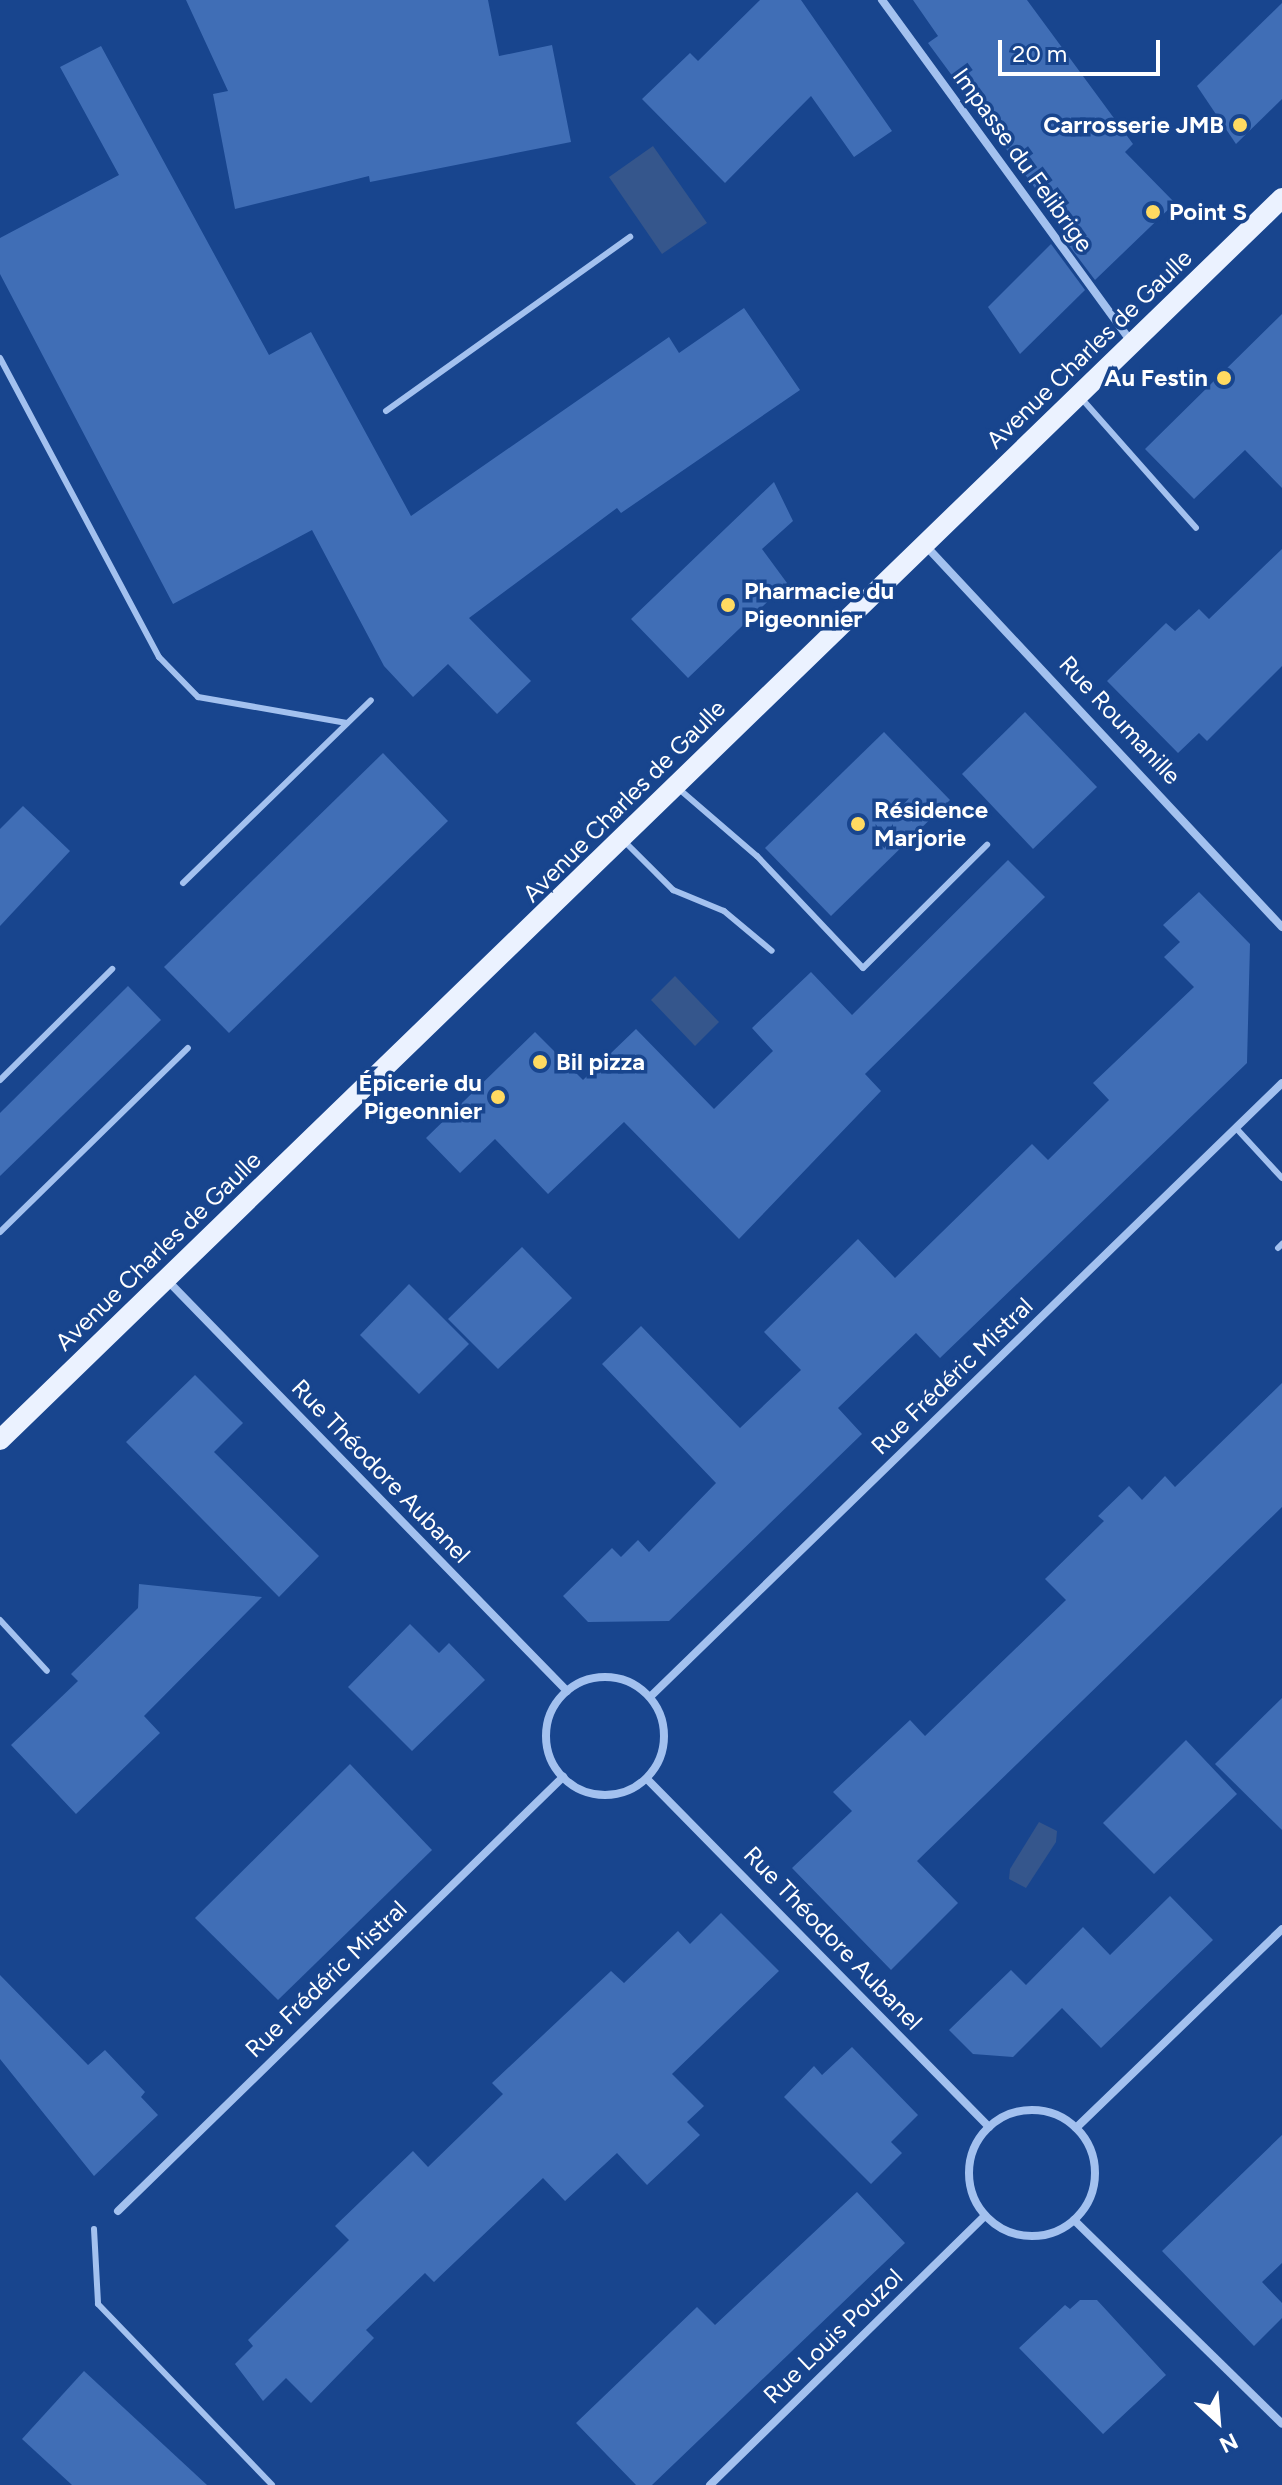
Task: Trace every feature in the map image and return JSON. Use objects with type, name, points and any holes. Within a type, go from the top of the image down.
[{"type":"main road","name":"Avenue Charles de Gaulle","points":[[0,1440],[1282,198]]},
{"type":"street","name":"Impasse du Felibrige","points":[[882,0],[1132,343]]},
{"type":"street","name":"Rue Roumanille","points":[[924,544],[1282,927]]},
{"type":"street","name":"Rue Frédéric Mistral","points":[[650,1697],[1282,1083]]},
{"type":"street","name":"Rue Théodore Aubanel","points":[[166,1279],[567,1691]]},
{"type":"street","points":[[611,1676],[650,1697],[665,1742],[647,1779],[609,1795],[589,1793],[563,1777],[547,1751],[546,1732],[550,1713],[567,1691],[611,1676]]},
{"type":"street","name":"Rue Frédéric Mistral","points":[[118,2211],[563,1777]]},
{"type":"street","name":"Rue Théodore Aubanel","points":[[647,1779],[989,2127]]},
{"type":"street","points":[[1076,2128],[1282,1929]]},
{"type":"street","points":[[1042,2111],[1076,2128],[1095,2174],[1074,2220],[1029,2236],[985,2216],[969,2180],[973,2151],[989,2127],[1005,2116],[1042,2111]]},
{"type":"street","name":"Rue Louis Pouzol","points":[[710,2485],[985,2216]]},
{"type":"street","points":[[1074,2220],[1282,2424]]},
{"type":"lane","points":[[386,411],[630,237]]},
{"type":"lane","points":[[0,358],[159,657],[198,697],[347,723]]},
{"type":"lane","points":[[1079,396],[1196,528]]},
{"type":"lane","points":[[183,883],[371,700]]},
{"type":"lane","points":[[677,786],[757,856],[863,968],[987,845]]},
{"type":"lane","points":[[623,839],[673,890],[724,911],[772,951]]},
{"type":"lane","points":[[0,1080],[112,969]]},
{"type":"lane","points":[[0,1232],[188,1048]]},
{"type":"lane","points":[[1236,1128],[1282,1178]]},
{"type":"lane","points":[[0,1620],[47,1671]]},
{"type":"lane","points":[[94,2229],[98,2304],[272,2485]]},
{"type":"water","points":[[653,146],[707,223],[662,254],[609,177]]},
{"type":"water","points":[[675,976],[719,1022],[695,1046],[651,1000]]},
{"type":"water","points":[[1039,1822],[1057,1831],[1056,1842],[1026,1888],[1009,1879],[1010,1869]]},
{"type":"building","points":[[186,0],[488,0],[499,56],[552,45],[571,142],[370,182],[369,176],[235,209],[213,94],[228,91]]},
{"type":"building","points":[[760,0],[801,0],[892,131],[854,157],[811,96],[725,183],[642,99],[690,53],[698,61]]},
{"type":"building","points":[[913,0],[1027,0],[1133,144],[1125,152],[1175,203],[1095,280],[1061,235],[1066,230],[928,43],[938,36]]},
{"type":"building","points":[[1282,3],[1282,99],[1236,144],[1197,86]]},
{"type":"building","points":[[101,46],[269,355],[311,332],[411,516],[669,337],[679,353],[744,308],[800,390],[621,513],[617,508],[469,618],[531,681],[497,714],[448,664],[413,697],[384,666],[312,530],[173,604],[0,274],[0,238],[119,175],[60,67]]},
{"type":"building","points":[[1051,244],[1085,290],[1020,354],[988,307]]},
{"type":"building","points":[[1282,314],[1282,488],[1245,450],[1194,499],[1145,449]]},
{"type":"building","points":[[774,482],[793,521],[762,549],[787,583],[688,678],[631,619]]},
{"type":"building","points":[[1282,549],[1282,666],[1207,741],[1199,733],[1178,753],[1107,681],[1166,623],[1175,631],[1199,609],[1209,619]]},
{"type":"building","points":[[1025,712],[1097,787],[1033,849],[962,774]]},
{"type":"building","name":"Résidence Marjorie","points":[[884,732],[950,800],[831,916],[765,848]]},
{"type":"building","points":[[383,753],[448,821],[229,1033],[164,967]]},
{"type":"building","points":[[23,806],[70,851],[0,926],[0,829]]},
{"type":"building","points":[[1008,860],[1045,897],[865,1074],[881,1091],[739,1239],[624,1122],[548,1194],[495,1139],[460,1173],[426,1138],[535,1032],[583,1080],[636,1029],[714,1109],[773,1051],[752,1028],[811,972],[852,1015]]},
{"type":"building","points":[[1199,892],[1250,944],[1247,1063],[940,1358],[916,1333],[838,1408],[862,1434],[669,1621],[588,1622],[563,1596],[612,1548],[621,1557],[638,1540],[649,1552],[716,1483],[602,1364],[641,1326],[740,1428],[801,1370],[764,1332],[858,1239],[895,1278],[1032,1144],[1048,1160],[1109,1100],[1093,1083],[1194,987],[1164,957],[1180,942],[1163,925]]},
{"type":"building","points":[[128,986],[161,1020],[0,1176],[0,1113]]},
{"type":"building","points":[[522,1247],[572,1298],[498,1369],[448,1319]]},
{"type":"building","points":[[409,1284],[469,1344],[419,1394],[360,1335]]},
{"type":"building","points":[[195,1375],[243,1423],[214,1452],[319,1556],[279,1597],[126,1442]]},
{"type":"building","points":[[1282,1383],[1282,1507],[917,1861],[958,1903],[891,1970],[792,1868],[852,1811],[833,1792],[910,1720],[925,1736],[1066,1600],[1045,1579],[1104,1521],[1098,1516],[1129,1486],[1142,1500],[1165,1476],[1175,1487]]},
{"type":"building","points":[[139,1584],[262,1597],[144,1716],[160,1733],[76,1814],[11,1745],[78,1681],[71,1674],[138,1608]]},
{"type":"building","points":[[410,1624],[439,1653],[449,1643],[485,1680],[412,1751],[348,1687]]},
{"type":"building","points":[[1282,1698],[1282,1830],[1215,1764]]},
{"type":"building","points":[[1186,1740],[1237,1794],[1154,1874],[1103,1823]]},
{"type":"building","points":[[350,1764],[432,1850],[278,2000],[195,1918]]},
{"type":"building","points":[[1170,1896],[1213,1940],[1101,2048],[1062,2008],[1013,2057],[973,2054],[949,2030],[1011,1970],[1026,1985],[1083,1927],[1110,1955]]},
{"type":"building","points":[[721,1913],[779,1971],[672,2074],[704,2106],[687,2122],[700,2135],[647,2185],[617,2153],[565,2201],[543,2178],[434,2282],[425,2273],[366,2330],[374,2338],[311,2403],[286,2378],[263,2401],[235,2364],[253,2346],[248,2340],[349,2240],[335,2226],[413,2151],[428,2167],[503,2094],[492,2083],[611,1971],[624,1983],[678,1931],[690,1944]]},
{"type":"building","points":[[0,1975],[88,2065],[105,2050],[145,2092],[141,2097],[158,2115],[94,2176],[0,2059]]},
{"type":"building","points":[[852,2047],[918,2115],[891,2142],[902,2153],[871,2184],[784,2097],[814,2066],[822,2075]]},
{"type":"building","points":[[1282,2135],[1282,2263],[1262,2282],[1282,2303],[1282,2318],[1254,2346],[1162,2251]]},
{"type":"building","points":[[857,2192],[905,2243],[652,2485],[636,2485],[576,2423],[697,2307],[715,2325]]},
{"type":"building","points":[[1080,2300],[1097,2300],[1166,2375],[1103,2434],[1019,2348],[1065,2305],[1070,2309]]},
{"type":"building","points":[[84,2371],[207,2485],[72,2485],[22,2439]]},
{"type":"place","name":"Carrosserie JMB","points":[[1240,125]]},
{"type":"place","name":"Point S","points":[[1153,212]]},
{"type":"place","name":"Au Festin","points":[[1224,378]]},
{"type":"place","name":"Pharmacie du Pigeonnier","points":[[728,605]]},
{"type":"place","name":"Résidence Marjorie","points":[[858,824]]},
{"type":"place","name":"Bil pizza","points":[[540,1062]]},
{"type":"place","name":"Épicerie du Pigeonnier","points":[[498,1097]]}]
